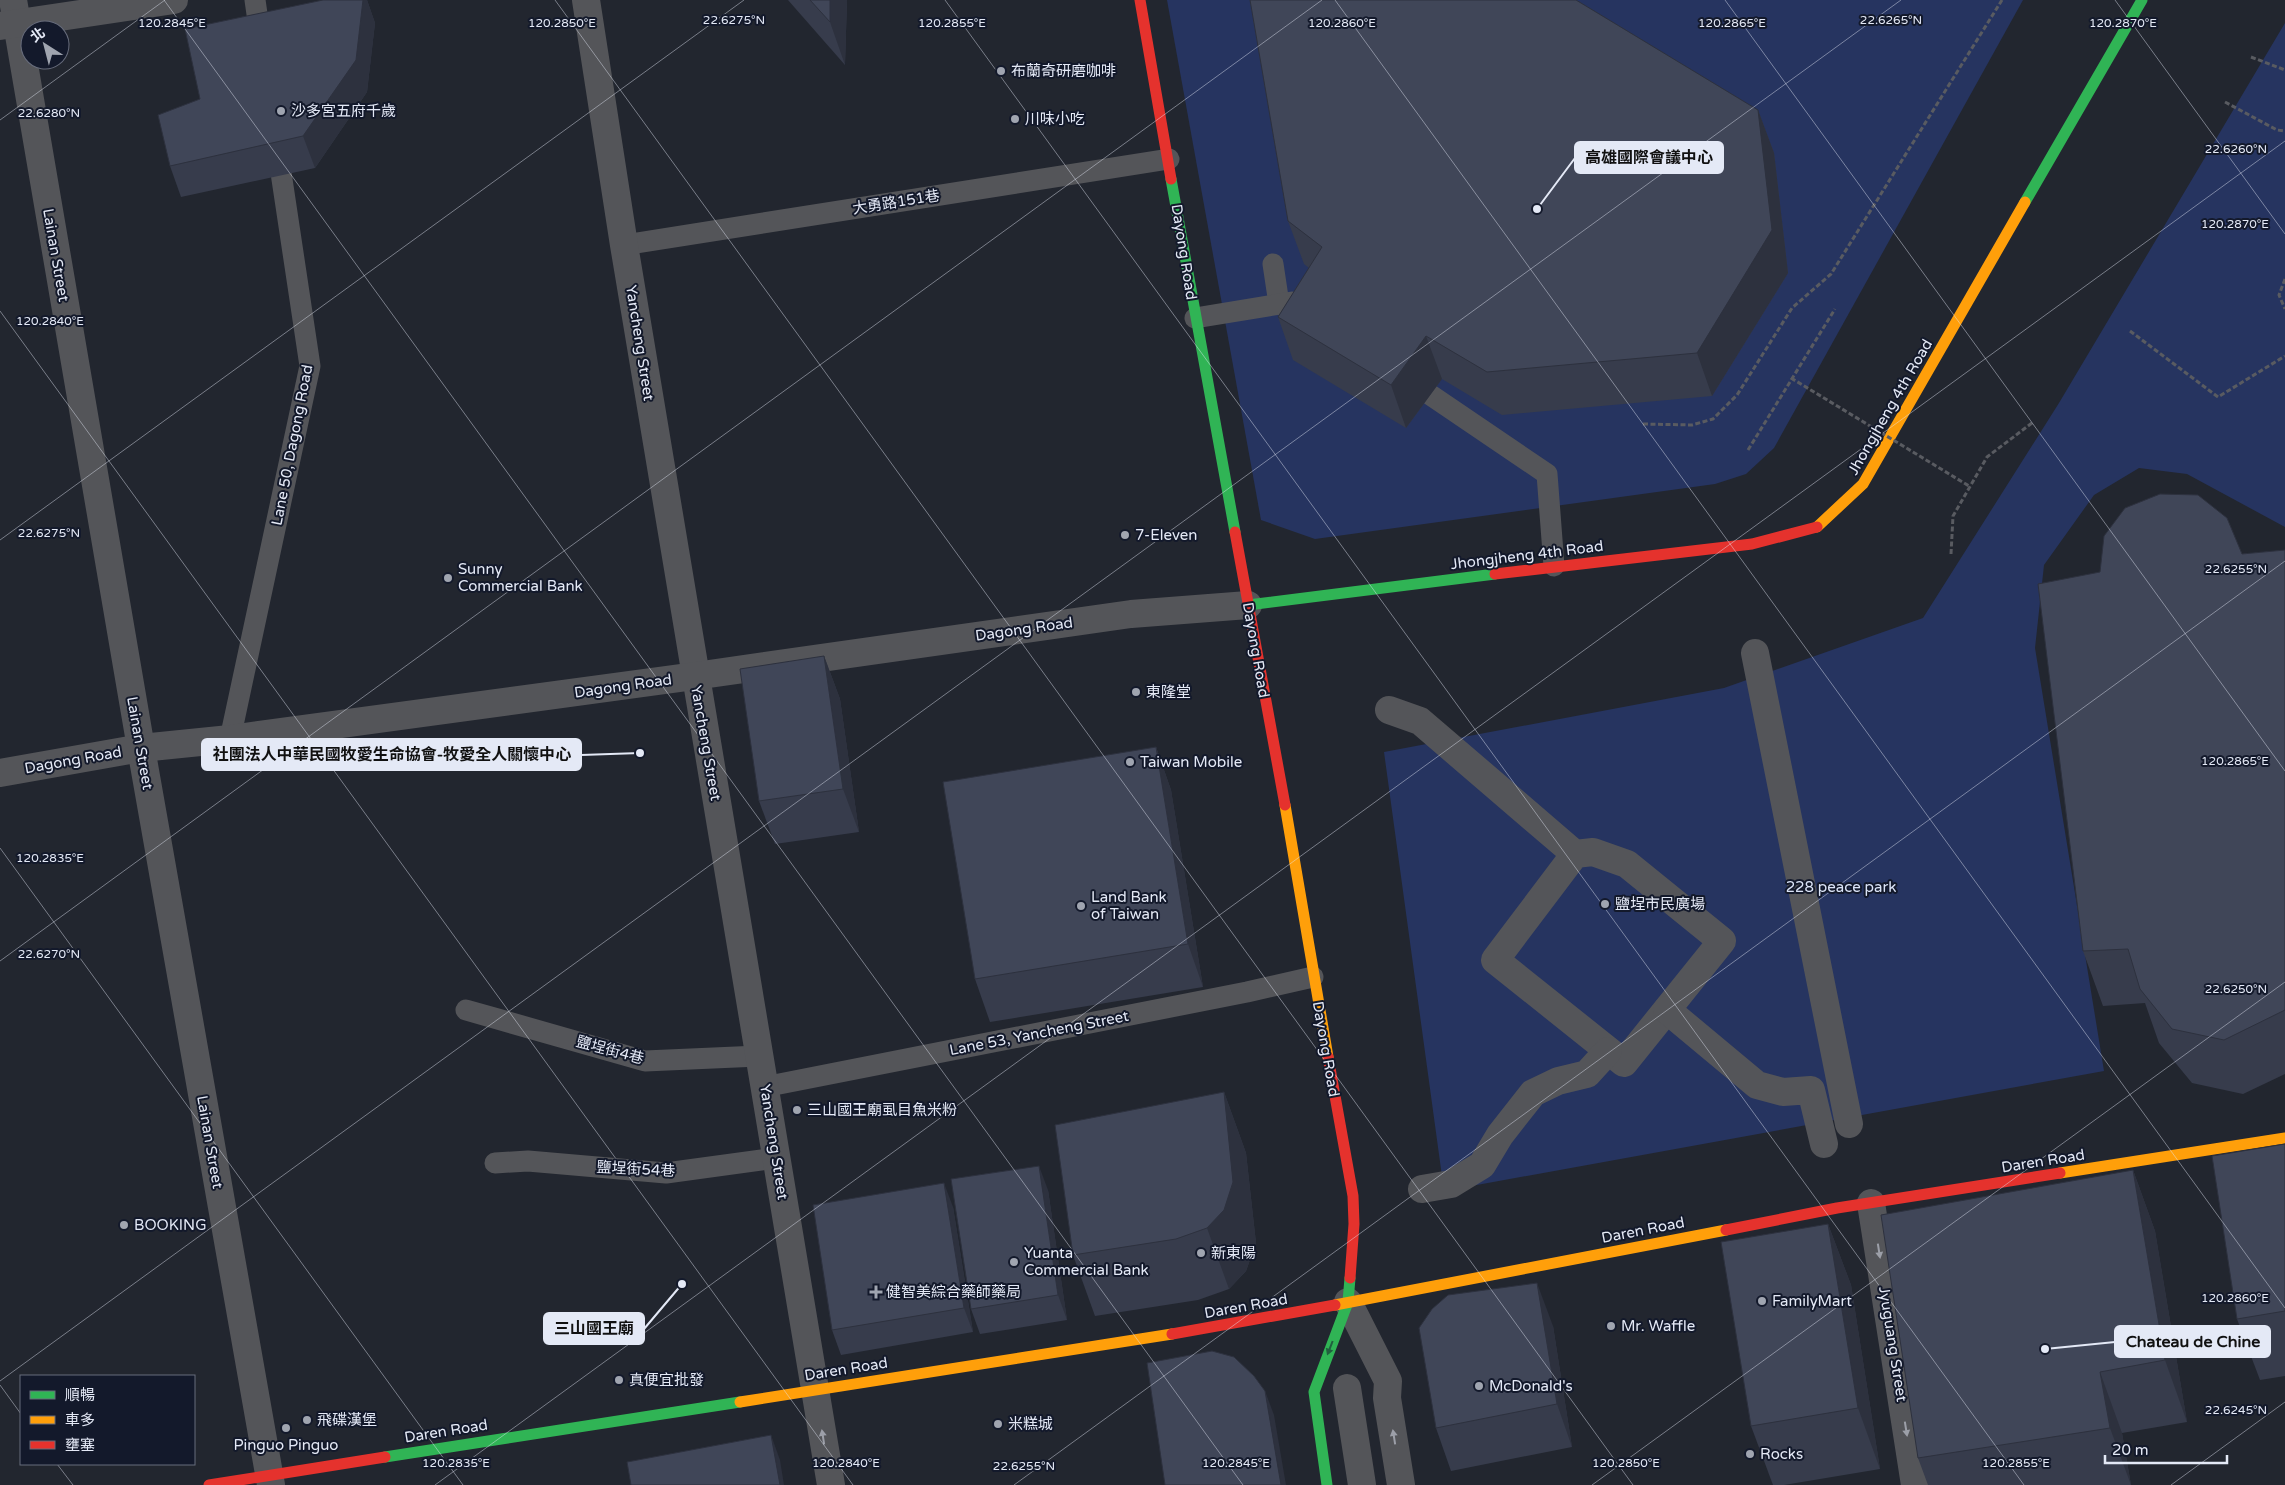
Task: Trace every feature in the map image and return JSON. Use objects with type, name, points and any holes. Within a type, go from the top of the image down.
[{"type":"street","points":[[10,16],[174,0]]},
{"type":"street","name":"Yancheng Street","points":[[586,0],[695,676],[831,1485]]},
{"type":"street","name":"Dayong Road","points":[[1140,0],[1169,159],[1194,318],[1281,782],[1313,978],[1353,1196],[1354,1224],[1348,1302],[1314,1392],[1327,1485]]},
{"type":"street","name":"Jhongjheng 4th Road","points":[[1248,605],[1380,590],[1554,566],[1752,544],[1814,529],[1863,484],[2142,0]]},
{"type":"street","name":"Lainan Street","points":[[10,16],[270,1480]]},
{"type":"street","name":"Dagong Road","points":[[0,773],[141,748],[230,738],[695,676],[1131,614],[1248,605]]},
{"type":"street","points":[[1755,653],[1849,1124]]},
{"type":"street","points":[[1389,710],[1420,721],[1575,854]]},
{"type":"street","points":[[1593,852],[1627,864],[1722,941],[1667,1010],[1624,1063],[1495,960],[1575,854],[1593,852]]},
{"type":"street","points":[[1667,1010],[1757,1084],[1783,1092],[1811,1090],[1824,1144]]},
{"type":"street","points":[[1422,1189],[1451,1184],[1482,1165],[1500,1135],[1533,1093],[1558,1081],[1587,1074],[1608,1051]]},
{"type":"street","name":"Daren Road","points":[[209,1485],[270,1480],[815,1389],[1260,1320],[1871,1203],[2285,1138]]},
{"type":"street","name":"Jyuguang Street","points":[[1871,1203],[1915,1485]]},
{"type":"street","points":[[1348,1302],[1388,1381],[1387,1398],[1401,1485]]},
{"type":"street","points":[[1347,1388],[1362,1485]]},
{"type":"lane","points":[[254,0],[264,59]]},
{"type":"lane","name":"Lane 50, Dagong Road","points":[[230,738],[310,366],[274,128]]},
{"type":"lane","name":"大勇路151巷","points":[[624,245],[1169,159]]},
{"type":"lane","points":[[1273,264],[1279,304]]},
{"type":"lane","points":[[1194,318],[1292,302],[1325,324]]},
{"type":"lane","points":[[1390,367],[1547,474],[1554,566]]},
{"type":"lane","name":"Lane 53, Yancheng Street","points":[[764,1087],[1313,978]]},
{"type":"lane","name":"鹽埕街4巷","points":[[466,1010],[645,1061],[759,1056]]},
{"type":"lane","name":"鹽埕街54巷","points":[[495,1163],[528,1161],[666,1173],[776,1158]]},
{"type":"path","points":[[1643,424],[1692,425],[1713,419],[1738,395],[1792,308],[1831,274],[2002,0]]},
{"type":"path","points":[[2251,57],[2285,70]]},
{"type":"path","points":[[2225,102],[2277,130],[2285,131]]},
{"type":"path","points":[[2285,279],[2280,295],[2285,309]]},
{"type":"path","points":[[1748,450],[1835,309]]},
{"type":"path","points":[[2130,331],[2218,397],[2285,356]]},
{"type":"path","points":[[1791,378],[1969,486]]},
{"type":"path","points":[[1951,554],[1953,516],[1969,486],[1987,457],[2032,423]]},
{"type":"green space","points":[[1167,0],[2023,0],[1774,448],[1746,474],[1715,484],[1315,539],[1261,520]]},
{"type":"green space","name":"228 peace park","points":[[2285,23],[2285,527],[2187,474],[2139,468],[2094,495],[2044,565],[2035,648],[2104,1071],[1444,1191],[1384,752],[1724,688],[1923,618],[2059,403]]},
{"type":"building","name":"沙多宮五府千歲","points":[[323,0],[363,0],[356,60],[303,136],[170,166],[158,115],[200,99],[185,29]]},
{"type":"building","points":[[810,0],[830,0],[830,22]]},
{"type":"building","points":[[1250,0],[1576,0],[1758,110],[1772,230],[1697,353],[1487,372],[1426,336],[1391,385],[1278,317],[1322,247],[1288,221]]},
{"type":"building","points":[[2160,494],[2198,495],[2227,518],[2242,554],[2285,550],[2285,1010],[2224,1040],[2172,1029],[2140,989],[2128,949],[2083,951],[2038,584],[2100,572],[2104,536],[2125,508]]},
{"type":"building","points":[[824,656],[843,789],[759,801],[740,669]]},
{"type":"building","name":"Land Bank of Taiwan","points":[[1156,747],[1188,944],[975,979],[943,782]]},
{"type":"building","points":[[1224,1092],[1233,1182],[1224,1210],[1207,1228],[1176,1239],[1073,1255],[1055,1125]]},
{"type":"building","points":[[2285,1144],[2285,1311],[2237,1319],[2212,1156]]},
{"type":"building","name":"Yuanta Commercial Bank","points":[[1039,1166],[1058,1295],[971,1309],[951,1179]]},
{"type":"building","points":[[2133,1170],[2165,1360],[2100,1372],[2110,1428],[1918,1458],[1881,1215]]},
{"type":"building","points":[[944,1183],[964,1308],[832,1330],[813,1205]]},
{"type":"building","points":[[1828,1224],[1858,1408],[1751,1426],[1721,1242]]},
{"type":"building","points":[[1537,1283],[1557,1404],[1436,1428],[1419,1328],[1432,1309],[1448,1295]]},
{"type":"building","points":[[1212,1351],[1234,1357],[1254,1376],[1265,1391],[1281,1485],[1165,1485],[1147,1363]]},
{"type":"building","points":[[771,1435],[780,1485],[631,1485],[627,1462]]},
{"type":"traffic: fast","points":[[2025,202],[2142,0]]},
{"type":"traffic: fast","points":[[1171,179],[1235,532]]},
{"type":"traffic: fast","points":[[1248,605],[1495,574]]},
{"type":"traffic: fast","points":[[1327,1485],[1314,1392],[1348,1302],[1350,1278]]},
{"type":"traffic: fast","points":[[385,1457],[740,1402]]},
{"type":"traffic: slow","points":[[1817,527],[1863,484],[2025,202]]},
{"type":"traffic: slow","points":[[1285,805],[1328,1057]]},
{"type":"traffic: slow","points":[[2060,1173],[2285,1138]]},
{"type":"traffic: slow","points":[[1335,1305],[1726,1230]]},
{"type":"traffic: slow","points":[[740,1402],[1172,1334]]},
{"type":"traffic: jam","points":[[1140,0],[1171,179]]},
{"type":"traffic: jam","points":[[1495,574],[1752,544],[1817,527]]},
{"type":"traffic: jam","points":[[1235,532],[1285,805]]},
{"type":"traffic: jam","points":[[1328,1057],[1353,1196],[1354,1224],[1350,1278]]},
{"type":"traffic: jam","points":[[1726,1230],[1837,1208],[2060,1173]]},
{"type":"traffic: jam","points":[[1172,1334],[1335,1305]]},
{"type":"traffic: jam","points":[[209,1485],[385,1457]]},
{"type":"place","name":"布蘭奇研磨咖啡","points":[[1001,71]]},
{"type":"place","name":"沙多宮五府千歲","points":[[281,111]]},
{"type":"place","name":"川味小吃","points":[[1015,119]]},
{"type":"place","name":"高雄國際會議中心","points":[[1537,209]]},
{"type":"place","name":"7-Eleven","points":[[1125,535]]},
{"type":"place","name":"Sunny Commercial Bank","points":[[448,578]]},
{"type":"place","name":"東隆堂","points":[[1136,692]]},
{"type":"place","name":"社團法人中華民國牧愛生命協會-牧愛全人關懷中心","points":[[640,753]]},
{"type":"place","name":"Taiwan Mobile","points":[[1130,762]]},
{"type":"place","name":"鹽埕市民廣場","points":[[1605,904]]},
{"type":"place","name":"Land Bank of Taiwan","points":[[1081,906]]},
{"type":"place","name":"三山國王廟虱目魚米粉","points":[[797,1110]]},
{"type":"place","name":"BOOKING","points":[[124,1225]]},
{"type":"place","name":"新東陽","points":[[1201,1253]]},
{"type":"place","name":"Yuanta Commercial Bank","points":[[1014,1262]]},
{"type":"place","name":"三山國王廟","points":[[682,1284]]},
{"type":"place","name":"健智美綜合藥師藥局","points":[[876,1292]]},
{"type":"place","name":"FamilyMart","points":[[1762,1301]]},
{"type":"place","name":"Mr. Waffle","points":[[1611,1326]]},
{"type":"place","name":"Chateau de Chine","points":[[2045,1349]]},
{"type":"place","name":"真便宜批發","points":[[619,1380]]},
{"type":"place","name":"McDonald's","points":[[1479,1386]]},
{"type":"place","name":"飛碟漢堡","points":[[307,1420]]},
{"type":"place","name":"米糕城","points":[[998,1424]]},
{"type":"place","name":"Pinguo Pinguo","points":[[286,1428]]},
{"type":"place","name":"Rocks","points":[[1750,1454]]}]
